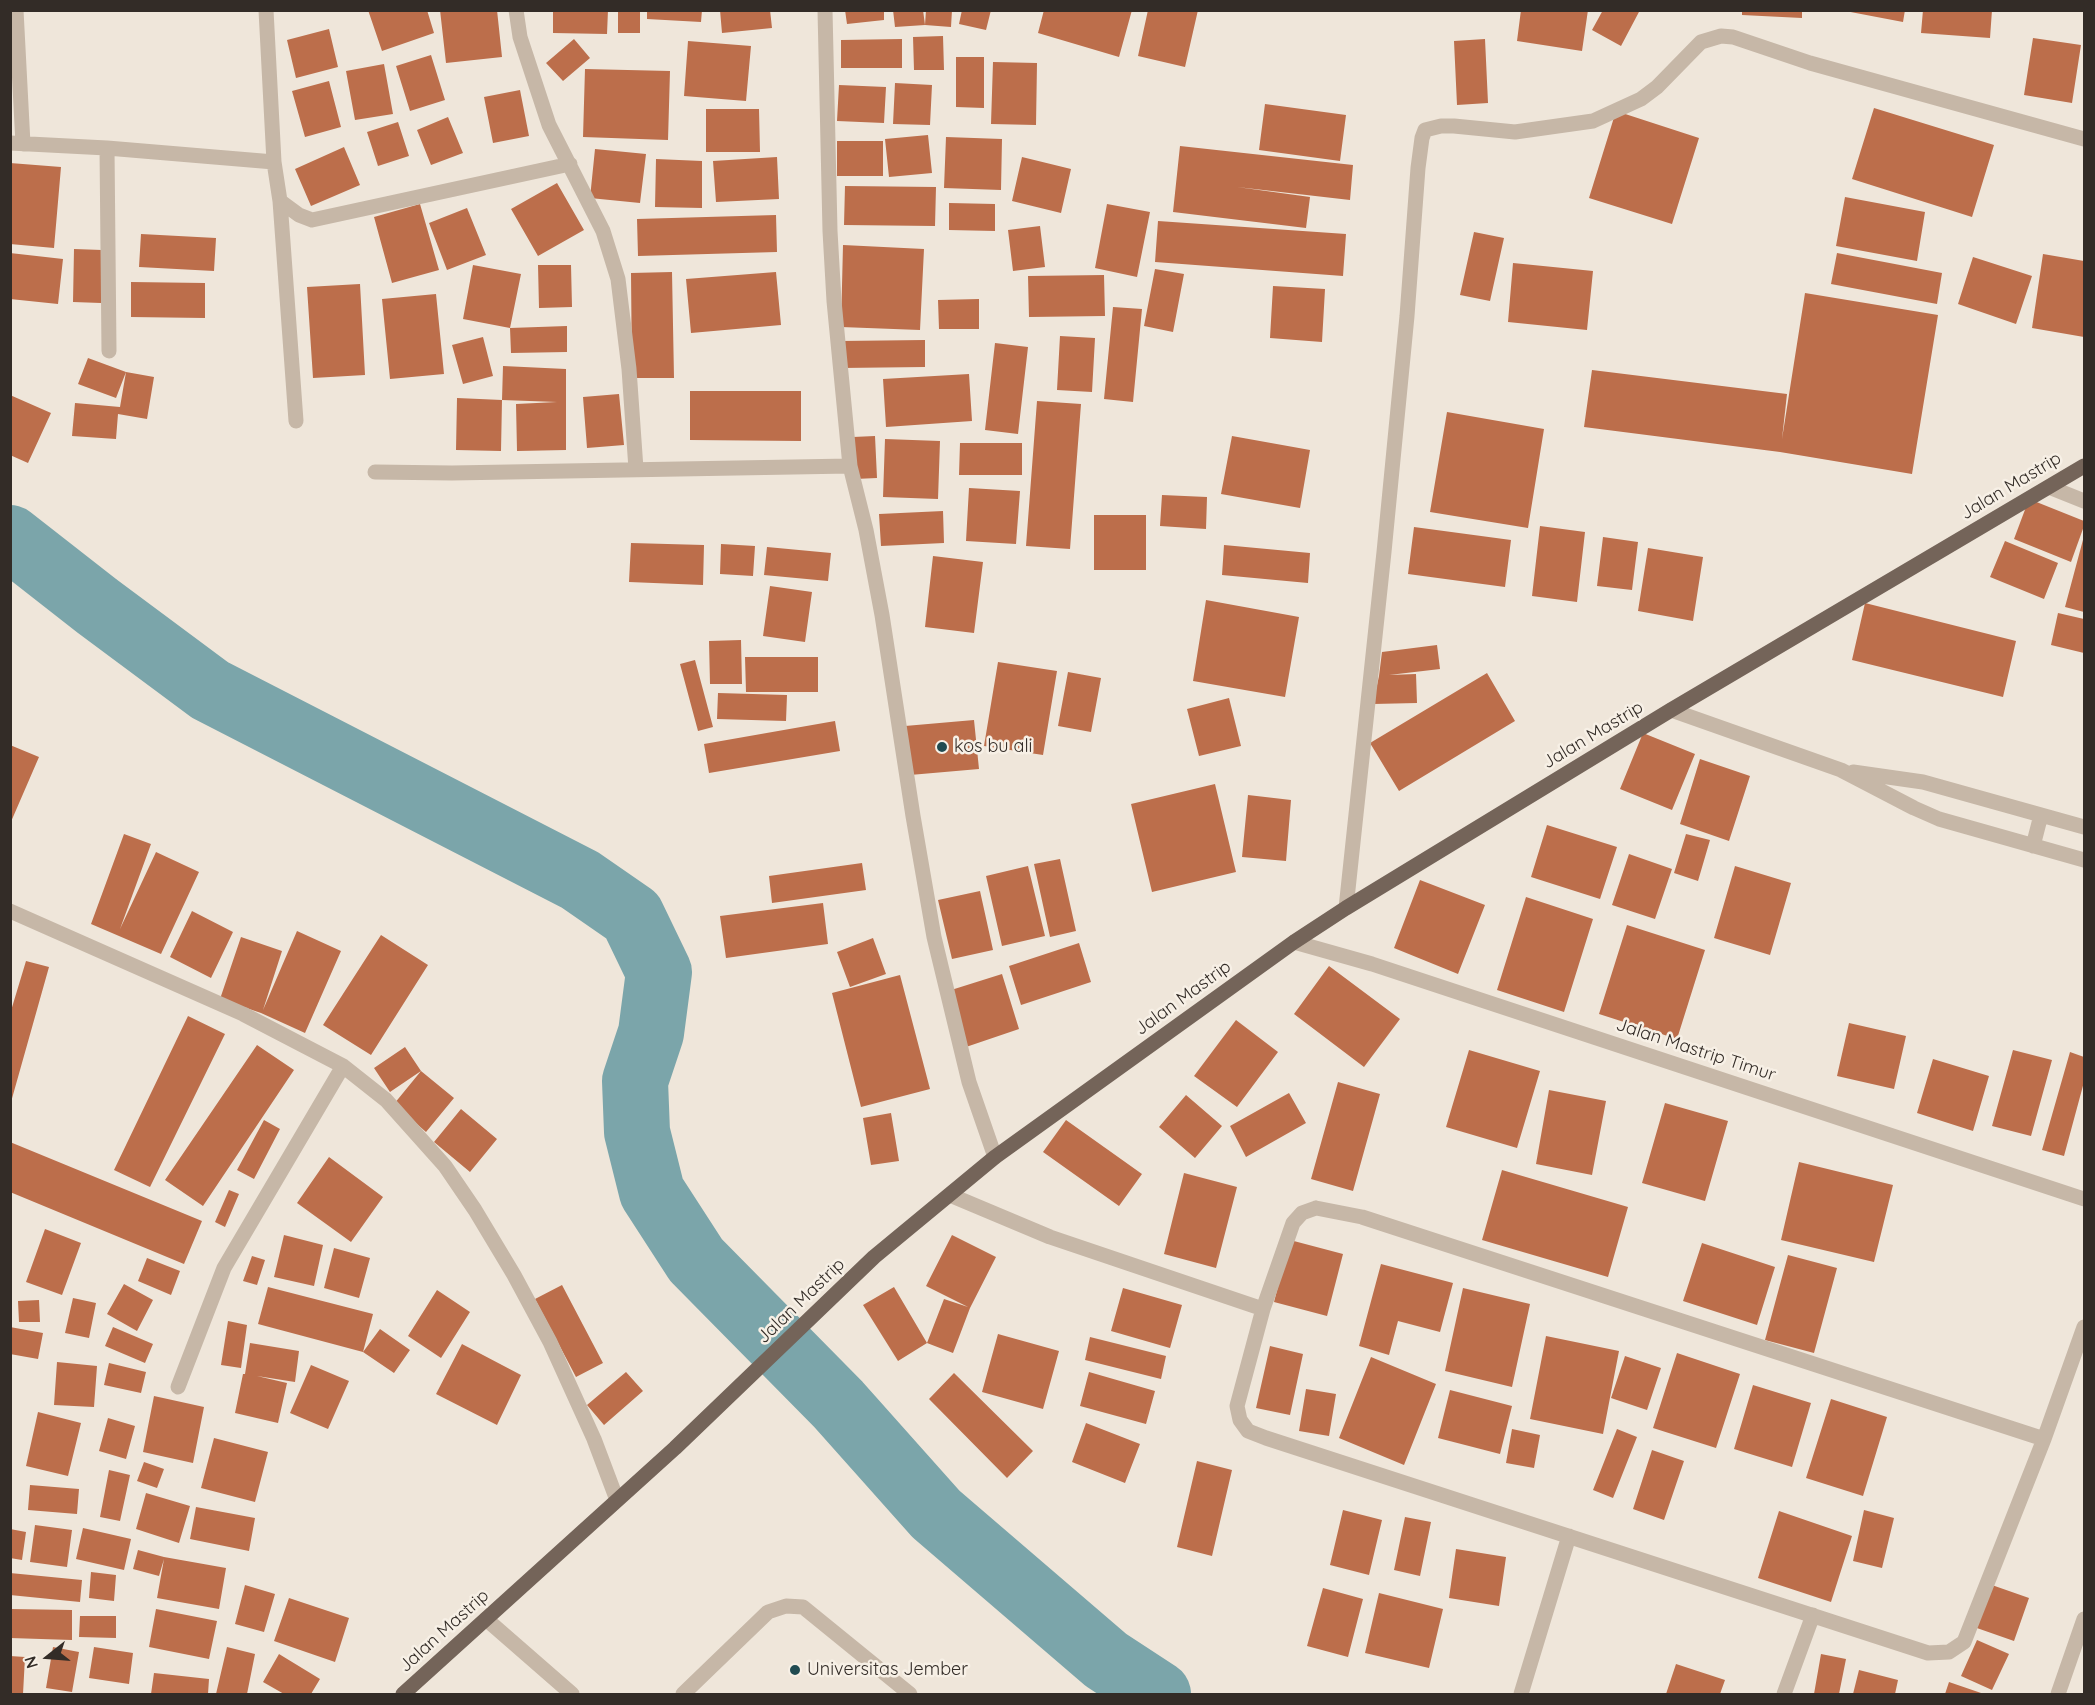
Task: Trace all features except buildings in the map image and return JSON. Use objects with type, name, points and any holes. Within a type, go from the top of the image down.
[{"type":"main road","name":"Jalan Mastrip","points":[[403,1695],[675,1448],[874,1257],[995,1157],[1294,942],[1346,908],[1671,710],[2085,466]]},
{"type":"street","points":[[16,10],[16,143],[274,162]]},
{"type":"street","points":[[266,10],[274,162],[280,201],[296,421]]},
{"type":"street","points":[[516,10],[520,37],[549,125],[603,231],[618,279],[629,369],[636,468]]},
{"type":"street","points":[[825,10],[830,231],[834,301],[850,466],[866,530],[882,615],[934,937],[969,1082],[995,1157]]},
{"type":"street","points":[[1346,908],[1407,315],[1418,168],[1425,130],[1454,126],[1515,132],[1593,121],[1641,99],[1657,87],[1701,42],[1721,36],[1743,40],[1810,63],[2085,139]]},
{"type":"street","points":[[107,148],[109,351]]},
{"type":"street","points":[[280,201],[299,215],[312,220],[570,164]]},
{"type":"street","points":[[375,472],[452,473],[850,466]]},
{"type":"street","points":[[2049,487],[2085,501]]},
{"type":"street","points":[[1671,710],[1841,770],[1939,819],[2085,860]]},
{"type":"street","points":[[1841,770],[1923,782],[2085,827]]},
{"type":"street","points":[[2033,846],[2041,815]]},
{"type":"street","points":[[10,910],[243,1014],[343,1066],[386,1100],[445,1166],[475,1210],[514,1275],[550,1342],[594,1439],[617,1500]]},
{"type":"street","name":"Jalan Mastrip Timur","points":[[1294,942],[1372,964],[2085,1199]]},
{"type":"street","points":[[178,1388],[224,1268],[343,1066]]},
{"type":"street","points":[[950,1195],[1050,1237],[1263,1309]]},
{"type":"street","points":[[2044,1439],[1373,1220],[1329,1209],[1309,1209],[1298,1216],[1293,1223],[1263,1309],[1237,1406],[1240,1420],[1248,1431],[1289,1446],[1929,1653],[1943,1653],[1959,1647],[1967,1637],[2044,1439],[2085,1327]]},
{"type":"street","points":[[1521,1695],[1569,1536]]},
{"type":"street","points":[[683,1695],[768,1612],[786,1606],[803,1607],[910,1695]]},
{"type":"street","points":[[1784,1695],[1813,1615]]},
{"type":"street","points":[[486,1619],[572,1695]]},
{"type":"street","points":[[2058,1695],[2085,1619]]},
{"type":"waterway","points":[[10,538],[210,690],[580,880],[632,916],[659,972],[651,1033],[635,1081],[637,1132],[652,1192],[696,1260],[838,1404],[936,1514],[1106,1660],[1158,1694]]},
{"type":"place","name":"kos bu ali","points":[[942,747]]},
{"type":"place","name":"Universitas Jember","points":[[795,1670]]}]
